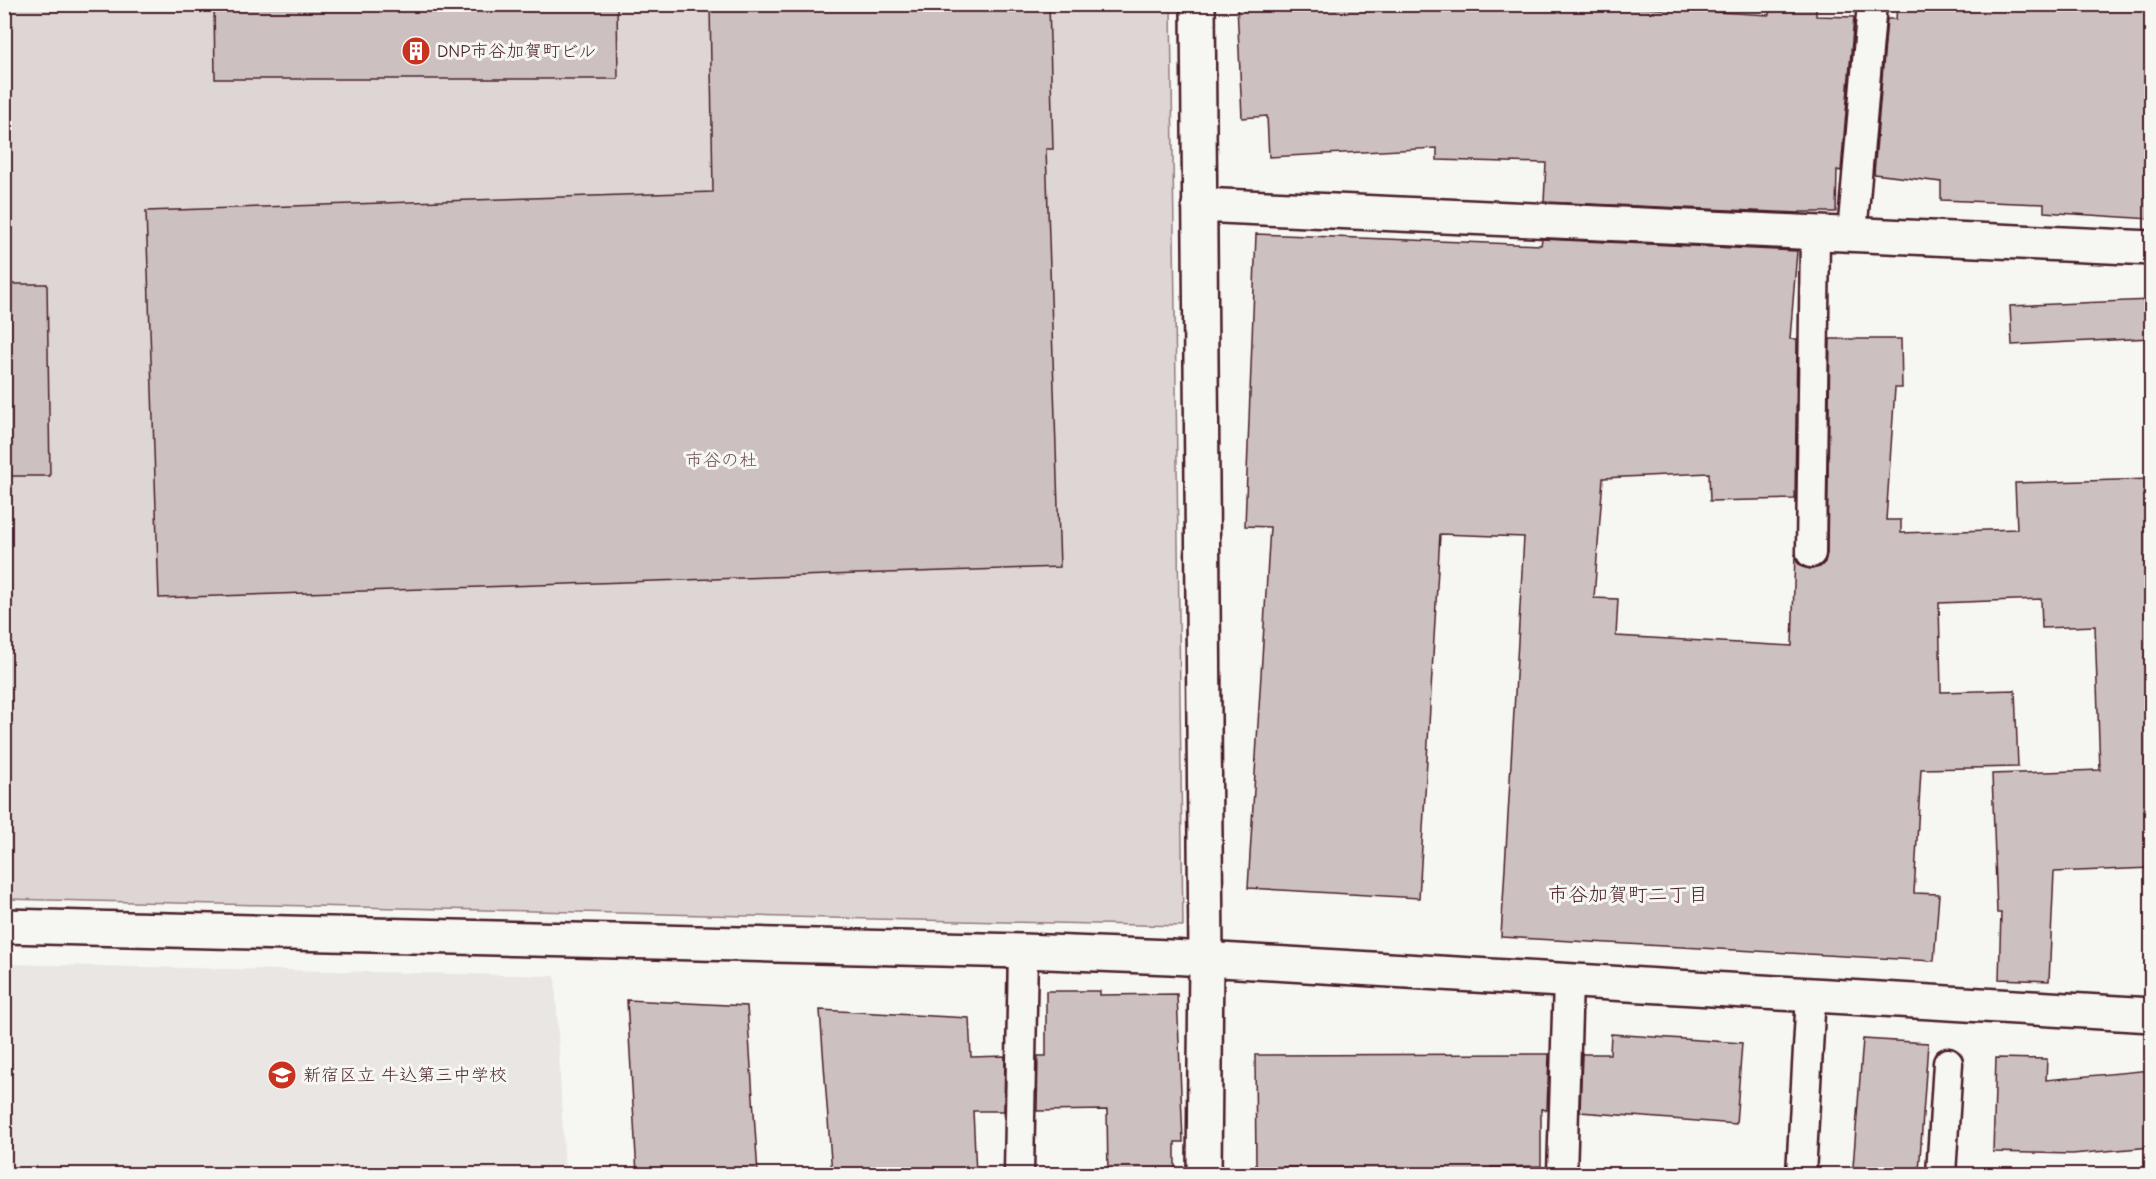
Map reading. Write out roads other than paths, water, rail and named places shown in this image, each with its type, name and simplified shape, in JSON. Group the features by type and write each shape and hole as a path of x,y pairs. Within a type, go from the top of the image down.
{"street":[{"path":"1198,4 1206,959 1204,1174"},
{"path":"1199,205 2151,248"},
{"path":"4,926 1023,951 1206,959 2151,1015"}],"lane":[{"path":"1852,234 1872,4"},
{"path":"1811,553 1815,234"},
{"path":"1019,1174 1023,951"},
{"path":"1562,1174 1568,981"},
{"path":"1801,1174 1811,995"},
{"path":"1941,1174 1948,1063"}],"place":[{"name":"DNP市谷加賀町ビル","path":"416,51"},
{"name":"新宿区立 牛込第三中学校","path":"282,1075"}],"district":[{"name":"市谷加賀町二丁目","path":"1628,894"}],"park label":[{"name":"市谷の杜","path":"721,460"}]}
